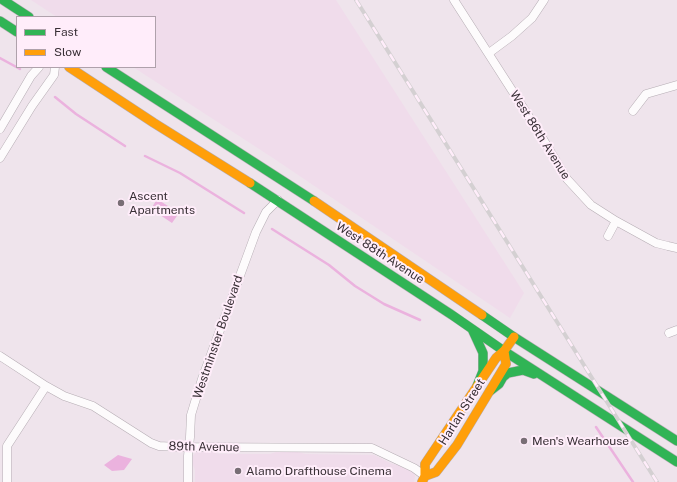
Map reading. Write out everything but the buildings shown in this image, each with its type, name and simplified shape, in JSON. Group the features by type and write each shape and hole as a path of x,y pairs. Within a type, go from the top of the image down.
{"main road":[{"path":"3,0 27,16"},
{"path":"0,21 16,31"},
{"name":"West 88th Avenue","path":"71,68 143,116 278,200 471,328 504,352 677,462"},
{"name":"West 88th Avenue","path":"108,68 277,177 514,337 677,441"},
{"path":"471,328 483,353 483,370 477,386"},
{"name":"Harlan Street","path":"423,479 425,464 496,358 504,352 514,337"},
{"name":"Harlan Street","path":"423,479 436,472 457,445 506,364 504,352"},
{"path":"490,391 499,384 503,377 508,373 523,370 541,375"},
{"path":"448,457 448,440 463,417 469,398"}],"street":[{"name":"West 86th Avenue","path":"454,0 489,53 567,179 591,205 616,221 656,243 677,248"},
{"path":"489,53 512,36 532,18 544,0"},
{"path":"0,129 31,76 38,68"},
{"path":"0,158 32,106 54,75 55,68"},
{"path":"633,111 646,94 677,85"},
{"name":"Westminster Boulevard","path":"188,482 188,447 191,415 202,379 256,232 266,212 278,200"},
{"path":"608,236 616,221"},
{"path":"669,333 677,330"},
{"name":"89th Avenue","path":"0,356 46,386 69,398 93,406 153,445 188,447 372,448 414,468 423,479"},
{"path":"7,482 4,446 46,386"}],"shaded area":[{"path":"31,0 336,0 524,293 510,318 273,158 135,68 156,68 156,16 55,16"},
{"name":"Ascent Apartments","path":"157,199 179,213 172,223 151,209"},
{"path":"197,451 210,451 218,454 270,454 291,451 305,454 374,455 412,472 415,477 414,482 195,482 193,456"},
{"path":"118,455 132,459 124,470 112,471 104,465"}],"waterway":[{"path":"0,58 16,67"},
{"path":"55,97 76,114 125,146"},
{"path":"145,156 180,173 244,213"},
{"path":"272,229 329,265 355,286 384,304 420,320"},
{"path":"596,427 633,482"}],"railway":[{"path":"356,0 657,482"}],"traffic: fast":[{"path":"3,0 27,16"},
{"path":"0,21 16,31"},
{"path":"108,68 314,201"},
{"path":"250,183 452,315 504,351 677,462"},
{"path":"482,315 677,441"},
{"path":"472,329 483,353 483,371 477,386"},
{"path":"490,391 499,384 503,377 508,373 523,370 534,374"}],"traffic: slow":[{"path":"71,68 154,123 250,183"},
{"path":"314,201 482,315"},
{"path":"422,482 425,476 425,464 496,358 504,351 514,337"},
{"path":"425,476 436,472 457,445 506,364 504,351"}],"place":[{"name":"Ascent Apartments","path":"121,203"},
{"name":"Men's Wearhouse","path":"524,441"},
{"name":"Alamo Drafthouse Cinema","path":"238,471"}]}
